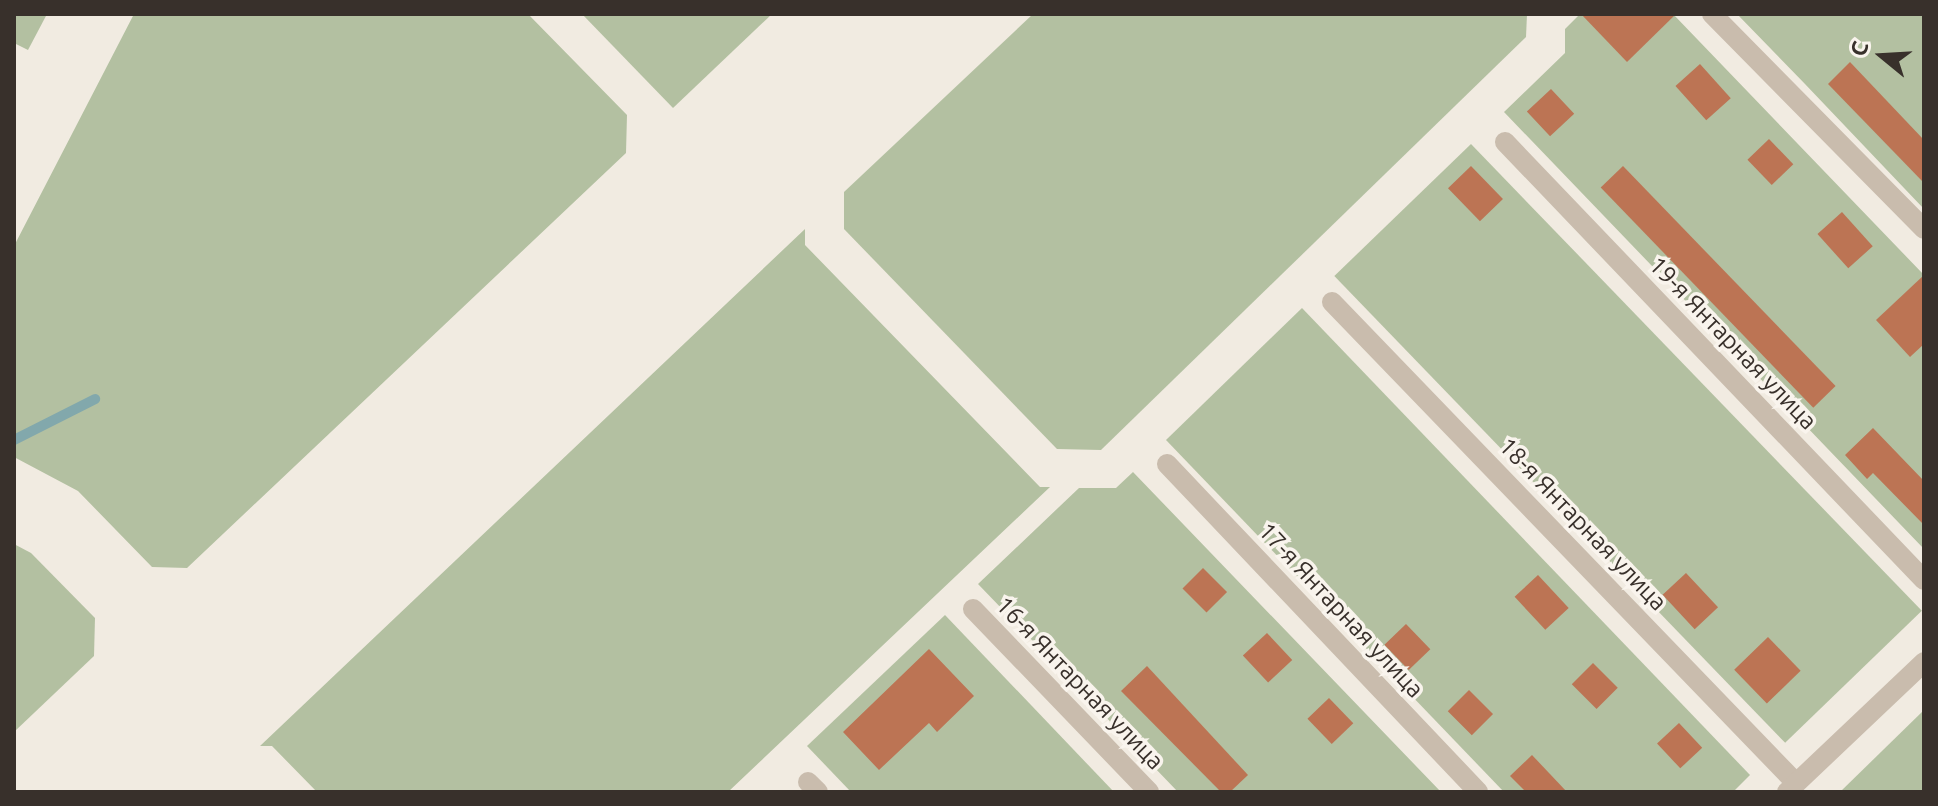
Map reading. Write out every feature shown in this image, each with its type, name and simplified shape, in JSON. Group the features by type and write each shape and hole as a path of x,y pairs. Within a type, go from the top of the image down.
{"street":[{"path":"1712,14 1924,229"},
{"name":"19-я Янтарная улица","path":"1505,142 1924,580"},
{"name":"18-я Янтарная улица","path":"1332,302 1792,788"},
{"name":"17-я Янтарная улица","path":"1167,464 1478,792"},
{"name":"16-я Янтарная улица","path":"973,609 1149,792"},
{"path":"1792,788 1924,662"}],"green space":[{"path":"14,14 47,14 28,50 14,43"},
{"path":"134,14 528,14 627,115 626,153 187,568 152,567 78,491 14,457 14,246"},
{"path":"582,14 772,14 673,108"},
{"path":"1033,14 1527,14 1526,37 1101,450 1057,449 844,229 844,192"},
{"path":"1580,14 1673,14 1924,275 1924,549 1504,112 1565,53 1565,29"},
{"path":"1737,14 1924,14 1924,209 1805,84"},
{"path":"1471,144 1922,611 1785,743 1334,276"},
{"path":"805,229 805,245 1040,487 1050,487 728,792 317,792 272,746 260,746"},
{"path":"1302,308 1750,775 1733,792 1504,792 1166,440"},
{"path":"1133,472 1441,792 1178,792 978,584 1079,488 1116,488"},
{"path":"14,544 31,553 95,618 94,656 14,732"},
{"path":"945,615 1114,792 851,792 807,746"},
{"path":"1924,710 1924,792 1840,792"}],"building":[{"path":"1581,14 1676,14 1627,62"},
{"path":"1850,62 1924,140 1924,183 1828,84"},
{"path":"1700,64 1731,98 1706,120 1675,86"},
{"path":"1551,89 1574,114 1550,136 1527,112"},
{"path":"1769,139 1793,164 1772,185 1747,160"},
{"path":"1471,166 1503,199 1480,221 1448,188"},
{"path":"1623,166 1836,386 1813,408 1601,188"},
{"path":"1842,212 1873,246 1848,268 1817,234"},
{"path":"1924,275 1924,344 1910,357 1876,320"},
{"path":"1873,428 1924,481 1924,525 1873,473 1867,479 1845,455"},
{"path":"1203,568 1227,592 1207,613 1182,589"},
{"path":"1686,573 1718,607 1695,629 1663,595"},
{"path":"1538,575 1569,608 1545,630 1515,597"},
{"path":"1406,624 1430,649 1409,670 1384,645"},
{"path":"1267,633 1292,660 1268,683 1243,656"},
{"path":"1768,637 1801,671 1767,703 1734,670"},
{"path":"929,649 974,696 937,732 929,723 879,770 843,732"},
{"path":"1593,663 1618,688 1597,709 1572,684"},
{"path":"1147,666 1248,775 1230,792 1221,792 1121,691"},
{"path":"1469,690 1493,714 1472,735 1448,711"},
{"path":"1329,698 1353,723 1332,744 1307,719"},
{"path":"1679,723 1702,748 1680,768 1657,743"},
{"path":"1532,755 1567,792 1526,792 1510,776"}],"waterway":[{"path":"14,440 95,399"}]}
